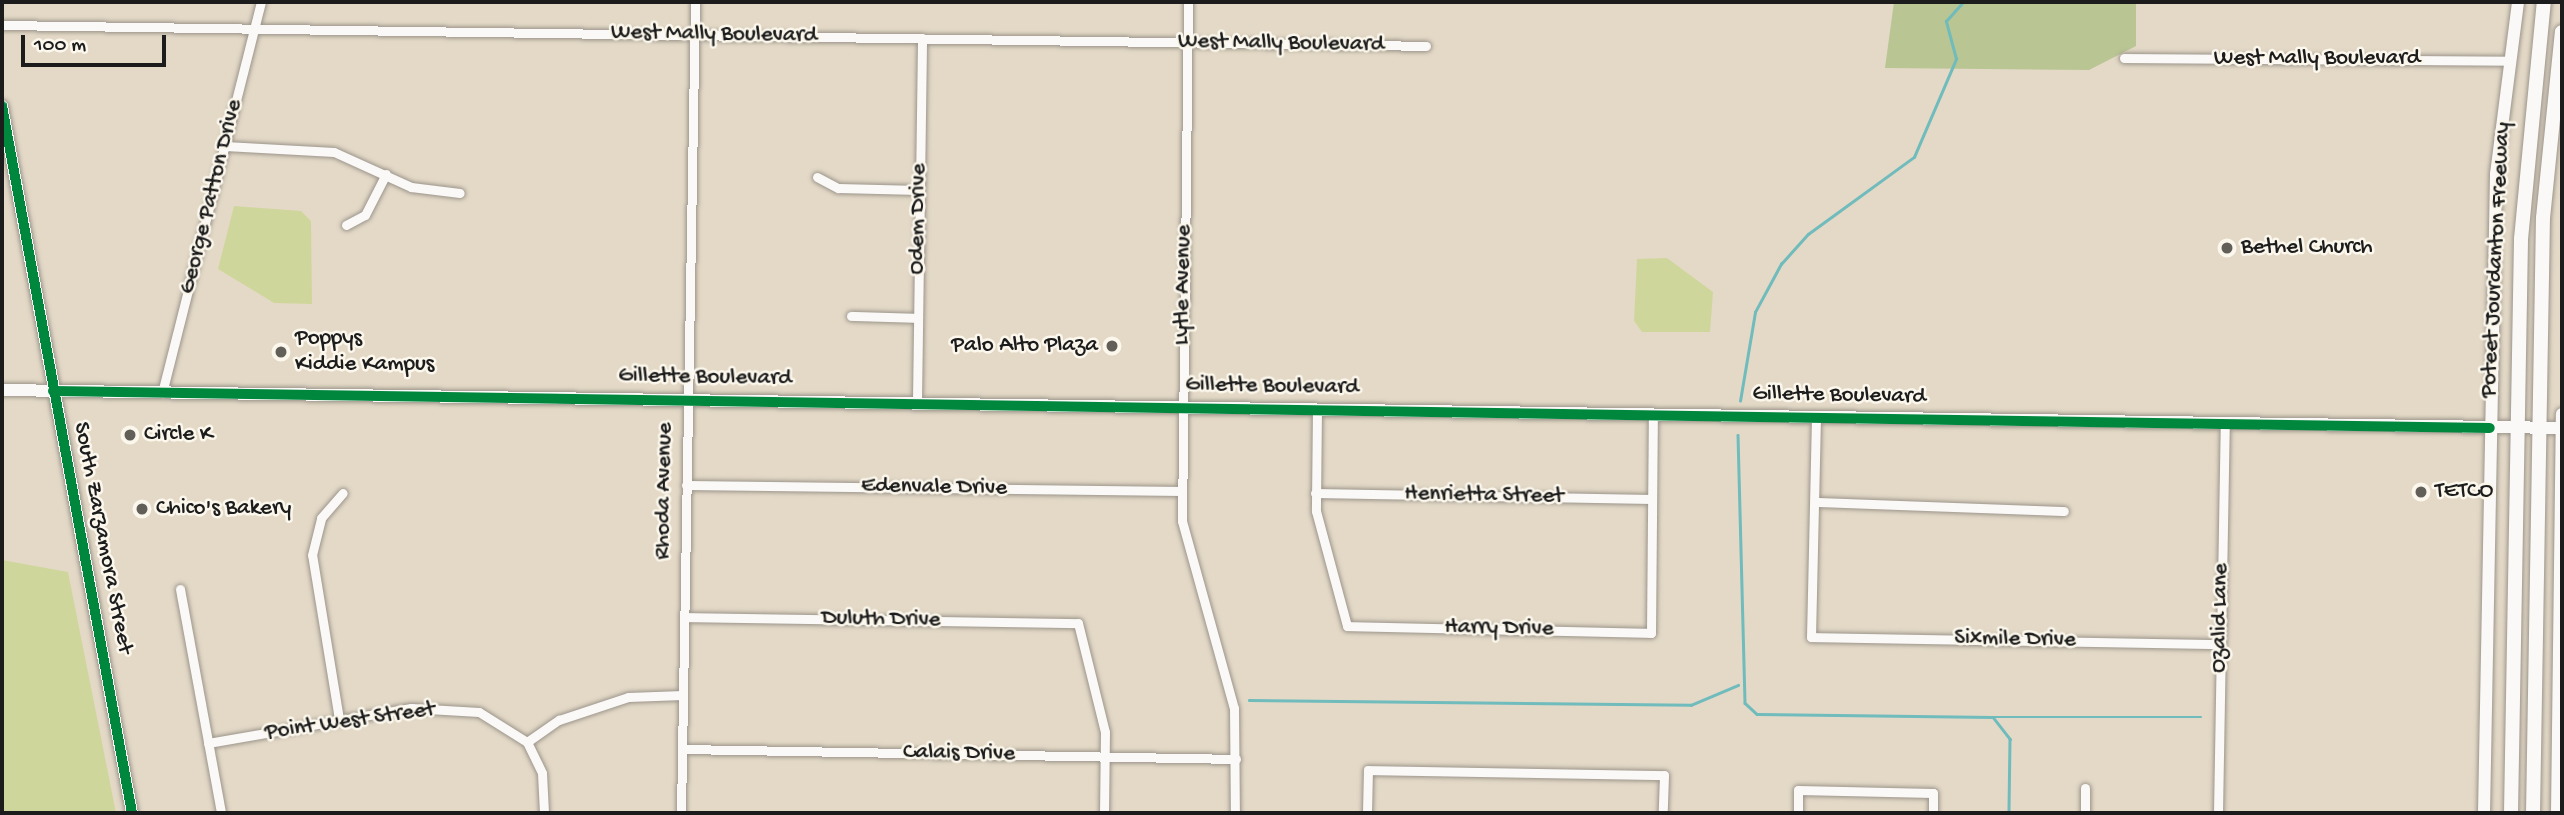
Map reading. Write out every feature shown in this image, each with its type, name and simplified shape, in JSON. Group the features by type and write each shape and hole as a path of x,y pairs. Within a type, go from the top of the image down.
{"main road":[{"name":"Poteet Jourdanton Freeway","path":"2484,813 2496,174 2518,2"},
{"name":"Poteet Jourdanton Freeway","path":"2511,813 2521,239 2544,2"},
{"name":"Poteet Jourdanton Freeway","path":"2533,813 2543,218 2562,32"},
{"name":"South Zarzamora Street","path":"2,106 132,813"},
{"name":"Gillette Boulevard","path":"2,390 917,401 2562,428"},
{"path":"2557,813 2562,414"}],"street":[{"name":"George Patton Drive","path":"162,393 261,2"},
{"name":"Rhoda Avenue","path":"681,813 695,2"},
{"name":"Lytle Avenue","path":"1188,2 1182,407 1184,533 1234,708 1235,813"},
{"name":"West Mally Boulevard","path":"2,25 1426,46"},
{"name":"Odem Drive","path":"917,401 922,38"},
{"name":"West Mally Boulevard","path":"2124,58 2510,61"},
{"path":"225,146 313,148 386,174 423,191 460,193"},
{"path":"346,225 365,215 386,174"},
{"path":"817,177 838,188 919,190"},
{"path":"851,316 917,318"},
{"path":"1315,492 1317,408"},
{"path":"1652,499 1653,413"},
{"path":"1816,416 1815,502 2064,511"},
{"name":"Ozalid Lane","path":"2218,813 2225,424"},
{"name":"Edenvale Drive","path":"686,485 1182,491"},
{"name":"Henrietta Street","path":"1315,492 1652,499"},
{"name":"Harry Drive","path":"1315,492 1318,527 1347,626 1651,633 1652,499"},
{"path":"339,719 312,555 321,518 343,493"},
{"name":"Sixmile Drive","path":"1815,502 1811,637 2220,644"},
{"path":"180,589 220,813"},
{"name":"Duluth Drive","path":"684,617 1078,623 1103,713 1105,757"},
{"path":"544,813 542,773 527,742 559,720 628,697 682,695"},
{"name":"Point West Street","path":"208,743 411,708 470,710 504,722 527,742"},
{"name":"Calais Drive","path":"682,750 1236,759"},
{"path":"1104,813 1105,757"},
{"path":"1367,813 1368,770 1664,775 1663,813"},
{"path":"2085,788 2085,813"},
{"path":"1798,813 1798,790 1933,793 1933,813"}],"green space":[{"path":"1894,2 2136,2 2136,46 2089,70 1885,68"},
{"path":"234,206 301,211 311,221 312,304 274,303 218,269"},
{"path":"1667,258 1713,292 1710,332 1642,332 1634,321 1637,259"},
{"path":"2,560 68,572 116,813 2,813"}],"waterway":[{"path":"1740,401 1755,312 1781,264 1808,234 1914,157 1956,59 1946,21 1963,2"},
{"path":"1738,435 1745,703 1757,714 1993,717 2010,739 2009,813"},
{"path":"1249,700 1691,705 1738,685"},
{"path":"1994,717 2201,717"}],"cycle path":[{"path":"2,106 132,813"},
{"path":"53,391 2490,428"}],"place":[{"name":"Bethel Church","path":"2227,248"},
{"name":"Palo Alto Plaza","path":"1112,346"},
{"name":"Poppys Kiddie Kampus","path":"281,352"},
{"name":"Circle K","path":"130,435"},
{"name":"TETCO","path":"2421,492"},
{"name":"Chico's Bakery","path":"142,509"}]}
